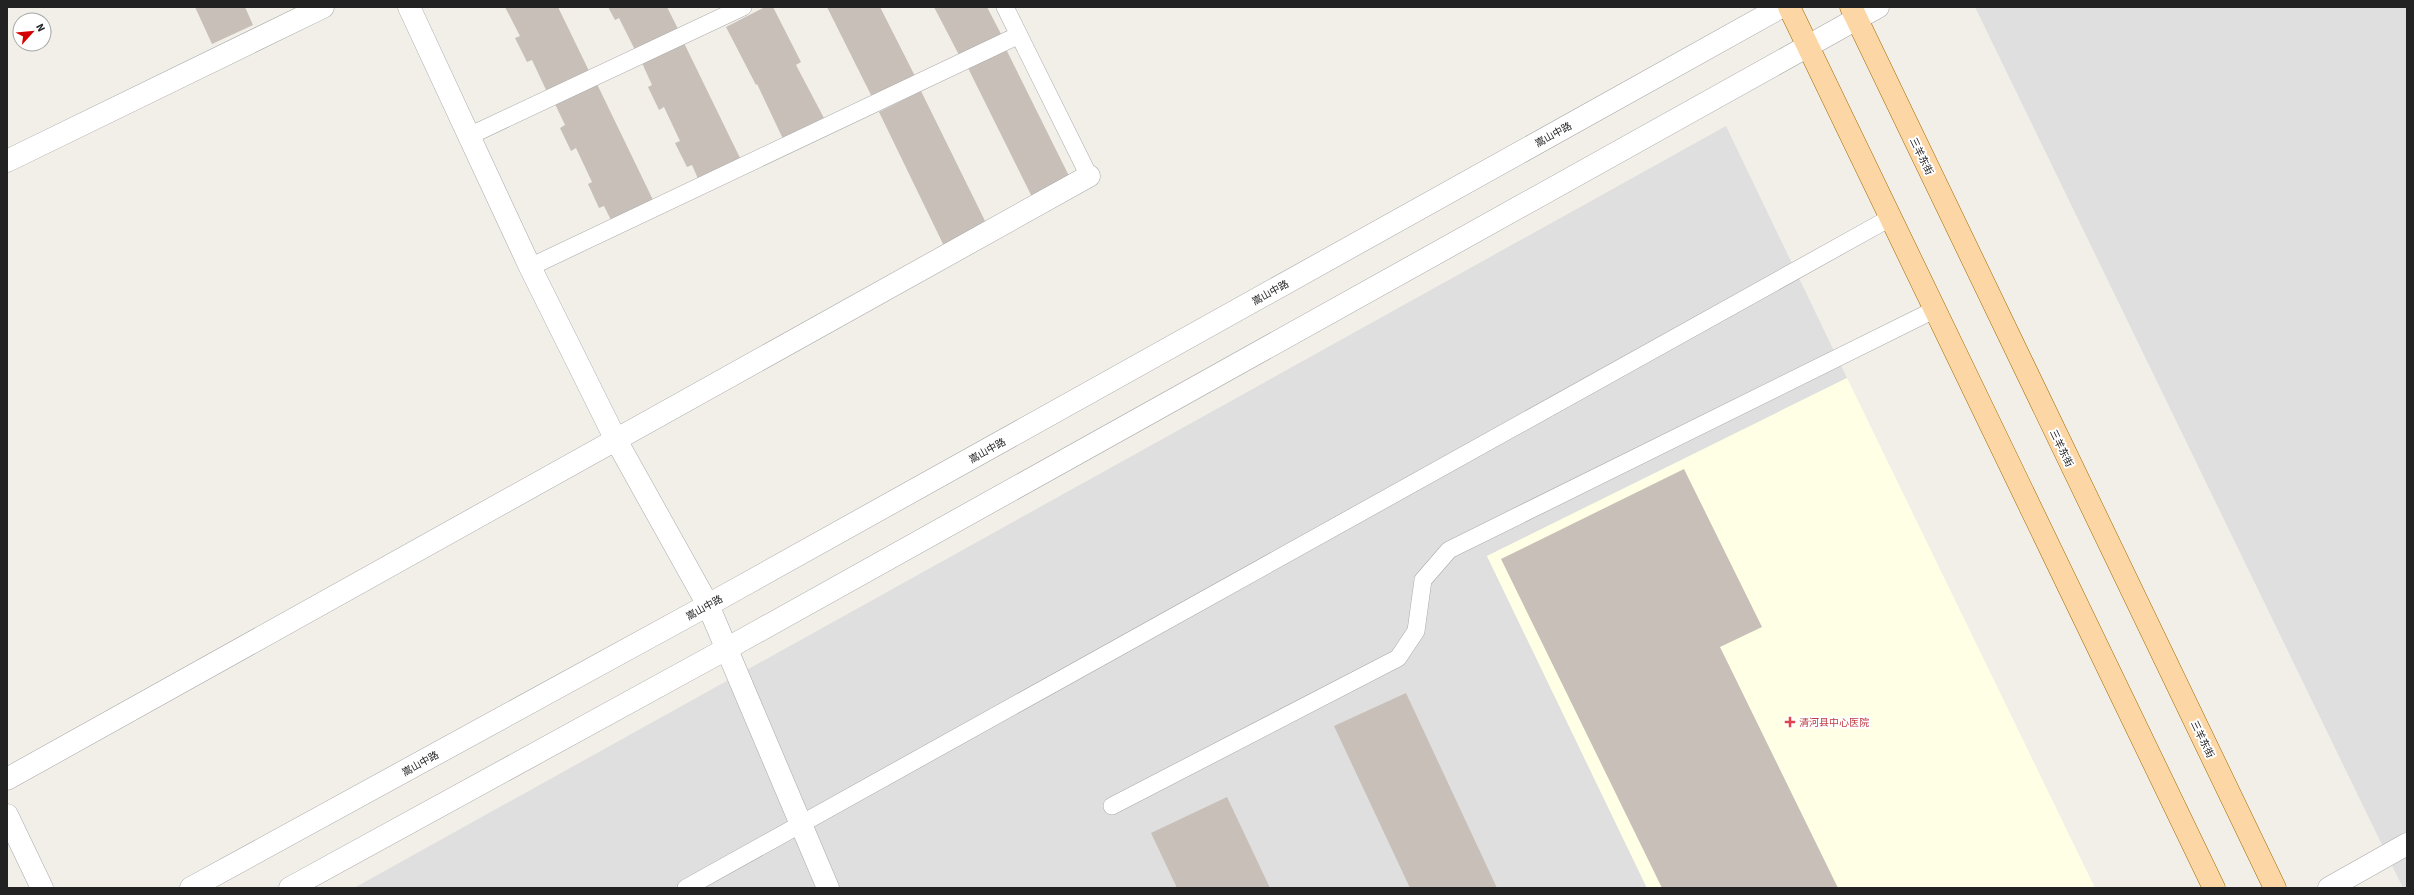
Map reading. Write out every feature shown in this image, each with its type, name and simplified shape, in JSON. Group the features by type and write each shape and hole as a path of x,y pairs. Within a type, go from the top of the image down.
{"main road":[{"path":"1789,7 2214,888"},
{"name":"三羊东街","path":"1853,13 2275,888"}],"street":[{"path":"7,162 323,7"},
{"path":"409,7 530,267 616,440 708,605 728,648 828,888"},
{"name":"嵩山中路","path":"191,888 708,605 1781,7"},
{"path":"290,888 728,648 1808,46 1834,31 1853,13 1878,7"},
{"path":"7,779 1089,176"},
{"path":"7,815 42,888"},
{"path":"2329,888 2407,844"}],"lane":[{"path":"469,136 743,7"},
{"path":"1005,7 1089,176"},
{"path":"530,267 1019,35"},
{"path":"686,888 1890,218"},
{"path":"1112,806 1398,658 1416,630 1423,580 1449,550 1934,310"}],"shaded area":[{"path":"1975,7 2407,7 2407,888 2403,888"},
{"path":"1726,126 1847,378 1487,556 1647,888 354,888"},
{"name":"清河县中心医院","path":"1847,378 2095,888 1647,888 1487,556"}],"building":[{"path":"195,7 245,7 253,25 212,44"},
{"path":"505,7 558,7 590,73 548,94 532,60 527,62 515,38 520,36"},
{"path":"608,7 667,7 679,31 636,52 619,18 615,20"},
{"path":"765,7 773,7 801,62 796,65 825,120 784,141 757,84 756,85 726,27"},
{"path":"827,7 880,7 916,78 873,99"},
{"path":"934,7 987,7 1001,34 959,55"},
{"path":"684,43 741,160 699,181 692,165 687,167 675,143 680,141 664,107 659,110 648,87 652,85 642,63"},
{"path":"1006,49 1072,182 1034,201 968,68"},
{"path":"597,84 654,202 612,222 604,206 599,208 588,184 592,182 576,148 571,151 560,128 565,125 555,104"},
{"path":"921,91 987,225 944,246 879,112"},
{"path":"1684,469 1762,627 1720,647 1838,888 1662,888 1501,559"},
{"path":"1406,693 1497,888 1410,888 1334,726"},
{"path":"1227,797 1270,888 1177,888 1151,833"}],"place":[{"name":"清河县中心医院","path":"1790,722"}]}
